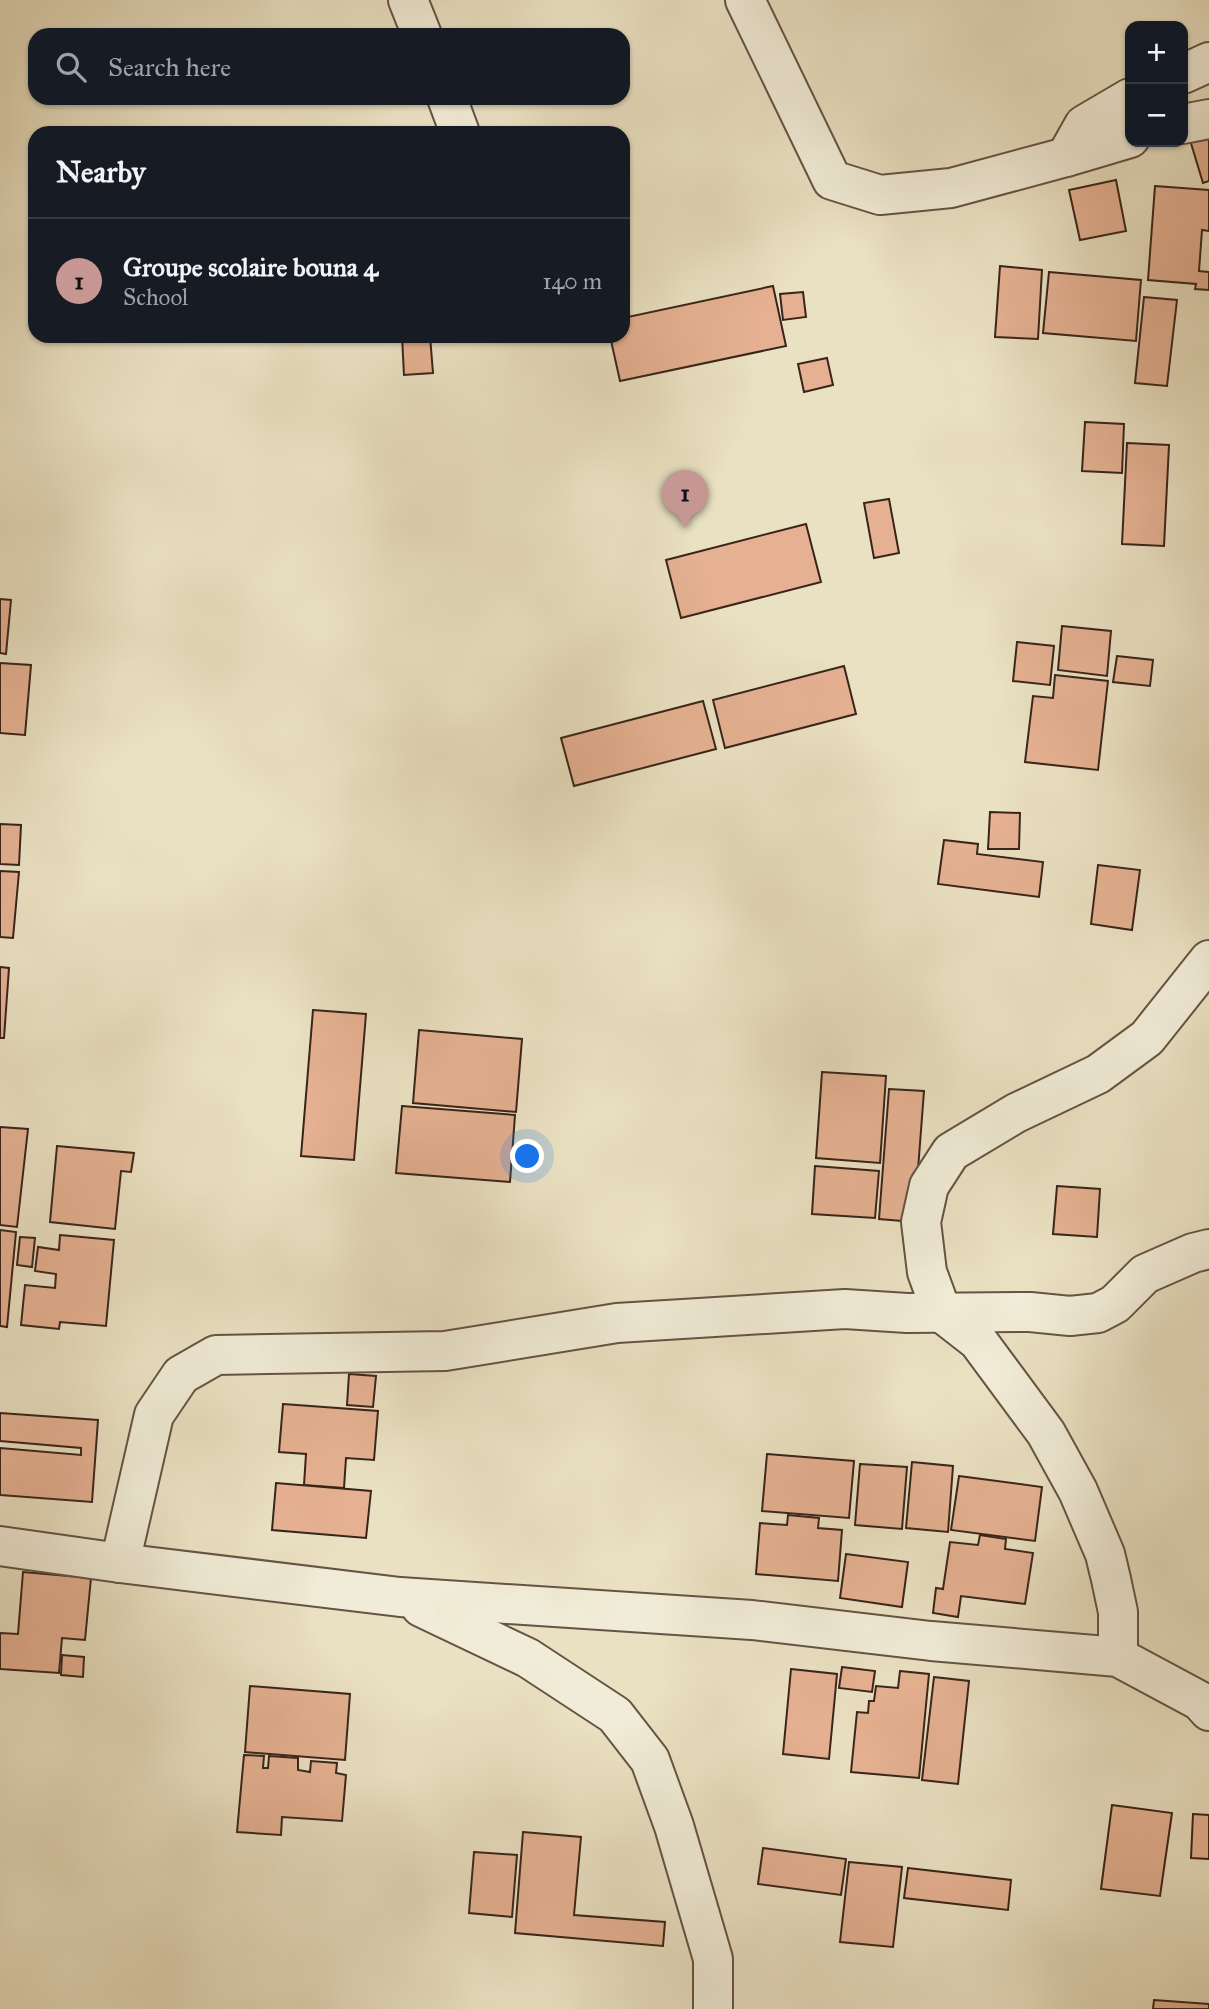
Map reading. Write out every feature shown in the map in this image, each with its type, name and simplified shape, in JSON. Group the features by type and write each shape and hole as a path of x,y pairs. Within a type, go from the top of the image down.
{"street":[{"path":"408,0 419,28"},
{"path":"745,0 832,180 880,195 951,188 1125,140"},
{"path":"1188,72 1209,62"},
{"path":"1066,158 1084,125 1125,101"},
{"path":"450,105 457,126"},
{"path":"1188,123 1209,119"},
{"path":"1118,1657 1118,1612 1105,1553 1078,1491 1046,1433 978,1341 942,1313 928,1272 920,1222 929,1186 951,1153 1016,1113 1098,1074 1147,1038 1209,960"},
{"path":"120,1563 154,1415 181,1375 216,1355 444,1351 617,1323 845,1309 942,1313 1030,1312 1070,1316 1098,1313 1115,1304 1146,1274 1193,1253 1209,1249"},
{"path":"0,1546 400,1597 752,1620 932,1641 1118,1657 1200,1701 1209,1711"},
{"path":"400,1597 528,1658 615,1715 650,1760 674,1826 713,1959 713,2009"}],"building":[{"path":"1209,135 1209,181 1203,183 1190,140"},
{"path":"1116,180 1126,231 1080,240 1069,190"},
{"path":"1155,186 1209,190 1209,231 1202,230 1199,271 1209,272 1209,290 1195,289 1196,284 1148,280"},
{"path":"1000,266 1042,270 1038,339 995,337"},
{"path":"1049,272 1141,280 1136,341 1043,333"},
{"path":"773,286 786,346 620,381 612,343 630,343 630,317"},
{"path":"803,292 806,317 783,320 780,294"},
{"path":"1144,297 1177,300 1167,386 1135,383"},
{"path":"402,343 431,343 433,373 404,375"},
{"path":"827,358 833,385 804,392 798,364"},
{"path":"1085,422 1124,424 1122,473 1082,471"},
{"path":"1127,443 1169,445 1164,546 1122,544"},
{"path":"889,499 899,553 874,558 864,503"},
{"path":"806,524 821,582 681,618 666,560"},
{"path":"0,599 11,600 6,654 0,653"},
{"path":"1062,626 1111,631 1107,676 1058,670"},
{"path":"1017,642 1054,646 1050,685 1013,681"},
{"path":"1117,656 1153,660 1150,686 1113,682"},
{"path":"0,663 31,665 25,735 0,733"},
{"path":"844,666 856,714 725,748 713,700"},
{"path":"1055,675 1108,681 1098,770 1025,762 1033,696 1053,698"},
{"path":"703,701 716,749 574,786 561,738"},
{"path":"990,812 1020,813 1019,849 988,849"},
{"path":"0,824 21,825 19,865 0,864"},
{"path":"944,840 978,844 977,854 1043,862 1039,897 938,884"},
{"path":"1098,865 1140,870 1132,930 1091,924"},
{"path":"0,871 19,872 13,938 0,937"},
{"path":"0,967 9,968 4,1038 0,1038"},
{"path":"313,1010 366,1014 354,1160 301,1156"},
{"path":"419,1030 522,1039 516,1112 413,1103"},
{"path":"822,1072 886,1076 880,1163 816,1158"},
{"path":"889,1089 924,1091 914,1222 879,1219"},
{"path":"402,1106 515,1115 510,1182 396,1173"},
{"path":"0,1127 28,1129 17,1227 0,1225"},
{"path":"57,1146 134,1153 131,1172 121,1171 115,1229 50,1222"},
{"path":"815,1166 879,1171 875,1218 812,1214"},
{"path":"1057,1186 1100,1189 1097,1237 1053,1234"},
{"path":"0,1230 16,1232 7,1327 0,1326"},
{"path":"60,1235 114,1240 106,1326 60,1322 59,1329 21,1325 25,1285 55,1288 56,1274 35,1271 38,1247 59,1250"},
{"path":"20,1237 35,1238 32,1267 17,1265"},
{"path":"349,1374 376,1376 373,1407 347,1405"},
{"path":"283,1404 378,1411 374,1460 346,1458 344,1488 304,1485 306,1454 279,1452"},
{"path":"0,1413 98,1420 92,1502 0,1495 0,1448 81,1455 81,1448 0,1441"},
{"path":"767,1454 854,1461 849,1518 762,1511"},
{"path":"912,1462 953,1466 948,1532 906,1528"},
{"path":"860,1464 907,1467 902,1529 855,1525"},
{"path":"959,1476 1042,1487 1035,1541 951,1530"},
{"path":"276,1483 371,1491 366,1538 272,1530"},
{"path":"788,1515 819,1518 818,1528 842,1530 838,1581 756,1574 760,1523 787,1525"},
{"path":"980,1535 1006,1539 1005,1549 1033,1553 1025,1604 961,1596 958,1617 933,1613 936,1588 943,1589 950,1542 978,1545"},
{"path":"846,1554 908,1562 902,1607 840,1598"},
{"path":"23,1572 91,1578 85,1640 62,1638 59,1673 0,1669 0,1633 18,1634"},
{"path":"62,1655 84,1657 83,1677 61,1675"},
{"path":"842,1667 875,1671 872,1692 839,1688"},
{"path":"791,1669 837,1674 829,1759 783,1754"},
{"path":"900,1671 929,1674 919,1778 851,1772 857,1712 868,1713 869,1701 874,1701 876,1686 898,1688"},
{"path":"934,1677 969,1681 958,1784 922,1780"},
{"path":"250,1686 350,1694 345,1760 245,1752"},
{"path":"244,1755 264,1756 263,1768 268,1768 269,1756 298,1758 298,1770 310,1772 311,1761 337,1763 336,1773 346,1775 342,1821 282,1817 281,1835 237,1832"},
{"path":"1112,1805 1172,1813 1160,1896 1101,1889"},
{"path":"1193,1814 1209,1815 1209,1859 1191,1858"},
{"path":"523,1832 581,1837 574,1915 665,1922 663,1946 515,1933"},
{"path":"763,1848 846,1859 841,1895 758,1884"},
{"path":"474,1852 517,1855 512,1917 469,1913"},
{"path":"849,1862 902,1867 893,1947 840,1942"},
{"path":"908,1868 1011,1880 1008,1910 904,1898"},
{"path":"1154,2000 1209,2004 1209,2009 1153,2009"}],"place":[{"name":"Groupe scolaire bouna 4","path":"685,528"}]}
